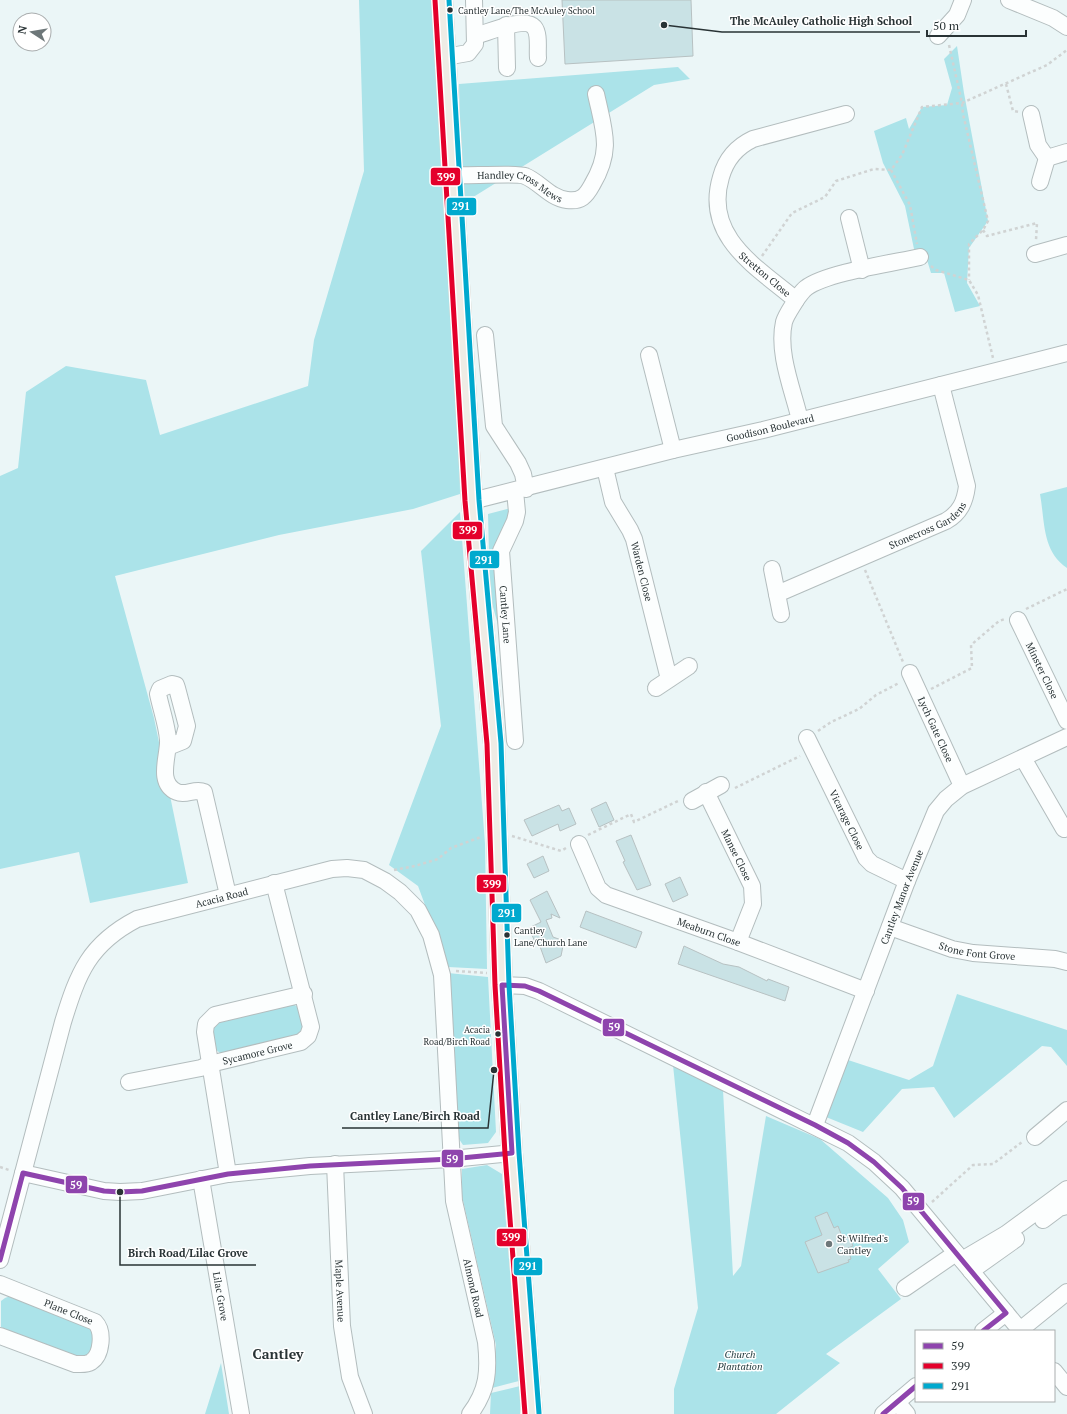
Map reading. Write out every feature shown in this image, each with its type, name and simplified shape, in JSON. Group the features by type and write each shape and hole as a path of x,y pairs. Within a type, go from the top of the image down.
{"main road":[{"path":"442,0 472,501 494,744 502,979 512,1153 532,1414"}],"street":[{"path":"445,57 468,53 475,44 474,0"},
{"path":"938,36 957,15 963,0"},
{"path":"1009,0 1054,18 1067,26"},
{"path":"475,36 491,32 506,25 530,24 534,27 536,32 538,58"},
{"path":"506,25 507,68"},
{"name":"Handley Cross Mews","path":"452,175 524,175 554,196 566,200 579,200 585,197 598,175 605,156 605,137 596,94"},
{"name":"Stretton Close","path":"800,420 786,366 782,339 784,320 796,300 738,252 720,223 717,204 719,184 724,167 733,153 748,142 846,114"},
{"path":"1031,114 1038,145 1047,158"},
{"path":"1047,158 1067,152"},
{"path":"1040,182 1047,158"},
{"path":"849,218 862,270"},
{"path":"1035,254 1067,245"},
{"path":"796,300 805,289 816,282 862,270 920,258"},
{"name":"Cantley Lane","path":"485,334 494,426 518,463 523,474 515,521 502,551 516,741"},
{"name":"Goodison Boulevard","path":"472,501 673,450 763,430 1067,353"},
{"path":"649,356 673,450"},
{"name":"Stonecross Gardens","path":"777,594 954,517 966,498 967,486 941,385"},
{"name":"Warden Close","path":"605,468 612,502 634,539 669,679"},
{"path":"772,569 782,614"},
{"name":"Minster Close","path":"1016,616 1067,721"},
{"path":"656,688 689,666"},
{"name":"Lych Gate Close","path":"910,673 962,786"},
{"name":"Cantley Manor Avenue","path":"815,1125 907,881 936,811 946,799 962,786 1067,737"},
{"name":"Vicarage Close","path":"810,744 866,858 872,864 907,881"},
{"path":"168,747 164,769 172,789 182,793 200,790 204,792 228,895"},
{"path":"1023,758 1064,829"},
{"path":"692,800 721,785"},
{"name":"Manse Close","path":"706,792 753,890 753,904 738,942"},
{"name":"Meaburn Close","path":"578,842 598,888 606,895 738,942 866,991"},
{"name":"Acacia Road","path":"0,1260 63,1022 74,988 84,965 102,943 117,929 137,919 332,869 346,868 364,870 400,892 418,910 431,935 441,972 452,1159"},
{"name":"Sycamore Grove","path":"210,1064 301,1042 308,1036 311,1027 304,994 274,883"},
{"name":"Stone Font Grove","path":"890,927 952,949 973,953 1055,959 1067,962"},
{"path":"502,979 539,991 815,1125 848,1143 874,1162 902,1188 1021,1330 1067,1292"},
{"name":"Sycamore Grove","path":"228,1174 205,1032 206,1024 214,1015 304,994"},
{"path":"129,1082 201,1068 210,1064"},
{"path":"1035,1137 1067,1110"},
{"path":"23,1173 104,1191 142,1190 228,1174 335,1164 452,1159 512,1153"},
{"name":"Almond Road","path":"452,1159 454,1201 486,1342 488,1365 486,1386 470,1414"},
{"name":"Maple Avenue","path":"335,1164 342,1326 350,1377 364,1414"},
{"name":"Lilac Grove","path":"201,1179 241,1414"},
{"path":"963,1262 1006,1234 1067,1189"},
{"path":"905,1288 963,1262 1059,1208 1067,1206"},
{"name":"Plane Close","path":"0,1284 95,1322 101,1331 102,1338 96,1356 92,1361 84,1364 75,1364 0,1336"},
{"path":"984,1330 1006,1313"},
{"path":"1055,1372 1067,1387"},
{"path":"883,1414 902,1408 915,1388"}],"path":[{"path":"938,36 949,43 963,114 988,221 983,230 968,244 970,280 978,295 996,371"},
{"path":"891,170 902,155 922,107 962,103 1047,65 1067,50"},
{"path":"1006,84 1013,111 1031,114"},
{"path":"755,266 792,213 825,197 836,181 874,169 891,170"},
{"path":"891,170 910,206 920,258 936,270 970,280"},
{"path":"983,230 987,236 1037,223 1035,254"},
{"path":"721,785 723,794 810,744 831,722 859,709 876,695 906,680 910,673 905,666 860,559"},
{"path":"920,695 972,668 971,645 999,621 1016,616 1067,589"},
{"path":"376,877 386,872 415,866 438,859 451,848 470,839 497,833 561,851 631,814 634,822 683,799 692,800"},
{"path":"441,972 502,979"},
{"path":"922,1212 973,1165 993,1164 1028,1137 1035,1137"}],"green space":[{"path":"359,0 445,0 459,417 460,494 413,509 279,535 115,576 154,718 188,883 90,903 79,852 0,869 0,476 18,468 26,392 66,366 146,380 160,435 308,386 314,340 364,171"},
{"path":"957,46 964,93 988,221 969,248 967,283 980,306 955,312 944,273 931,273 924,250 914,249 905,206 883,163 874,131 906,118 909,129 922,107 947,105 952,88 944,59"},
{"path":"678,67 690,79 654,85 462,204 459,84"},
{"path":"1067,487 1067,568 1053,553 1049,544 1044,525 1040,494"},
{"path":"511,508 496,548 498,625 490,596 488,514"},
{"path":"460,512 485,844 487,969 448,967 418,886 389,865 441,726 421,551"},
{"path":"448,973 488,977 496,1132 488,1143 463,1145 457,1136"},
{"path":"957,994 1067,1030 1067,1066 1051,1047 1042,1046 954,1118 934,1087 902,1089 863,1132 826,1117 848,1060 909,1080 933,1066"},
{"path":"291,1003 300,1008 304,1026 297,1036 226,1054 220,1053 214,1048 212,1026 215,1022"},
{"name":"Church Plantation","path":"673,1065 723,1090 733,1276 741,1266 766,1116 820,1139 888,1198 903,1220 909,1242 878,1269 901,1299 826,1354 840,1363 776,1414 674,1414 674,1389 698,1308"},
{"path":"487,1165 502,1174 519,1381 492,1388 496,1345 462,1196 462,1169"},
{"path":"13,1295 92,1329 93,1346 86,1357 82,1360 1,1327 1,1301"},
{"path":"221,1363 229,1414 205,1414"},
{"path":"520,1386 520,1414 490,1414 491,1393"}],"building":[{"path":"562,0 691,0 693,56 565,64"},
{"path":"606,802 614,820 599,827 591,809"},
{"path":"559,805 562,811 569,808 576,824 560,831 558,824 532,836 524,820"},
{"path":"631,835 651,885 637,890 623,862 625,861 616,841"},
{"path":"543,856 549,871 534,878 527,864"},
{"path":"680,877 688,895 673,902 665,884"},
{"path":"547,891 560,918 551,914 552,918 546,920 553,937 564,941 561,956 546,963 538,941 535,942 529,928 541,922 530,900"},
{"path":"586,911 642,932 636,948 580,927"},
{"path":"684,946 723,964 739,967 767,981 768,979 789,987 785,1001 678,964"},
{"name":"St Wilfred's Cantley","path":"827,1212 834,1228 838,1226 843,1239 849,1237 853,1246 848,1248 851,1259 848,1260 849,1262 818,1273 805,1242 822,1235 815,1217"}],"transit line":[{"name":"399","path":"435,0 465,501 487,744 495,985 505,1154 525,1414"},
{"name":"291","path":"449,0 479,500 501,743 509,985 519,1153 539,1413"},
{"name":"59","path":"0,1260 23,1173 104,1191 120,1192 142,1191 228,1174 310,1166 451,1159 512,1153 502,985 525,986 539,991 815,1125 848,1143 874,1162 902,1188 1006,1313 984,1330"},
{"name":"59","path":"883,1414 915,1387"}],"place":[{"name":"Cantley Lane/The McAuley School","path":"450,10"},
{"name":"The McAuley Catholic High School","path":"664,25"},
{"name":"Cantley Lane/Church Lane","path":"507,935"},
{"name":"Acacia Road/Birch Road","path":"498,1034"},
{"name":"Cantley Lane/Birch Road","path":"494,1070"},
{"name":"Birch Road/Lilac Grove","path":"120,1192"},
{"name":"St Wilfred's Cantley","path":"829,1244"}],"district":[{"name":"Cantley","path":"278,1354"}]}
